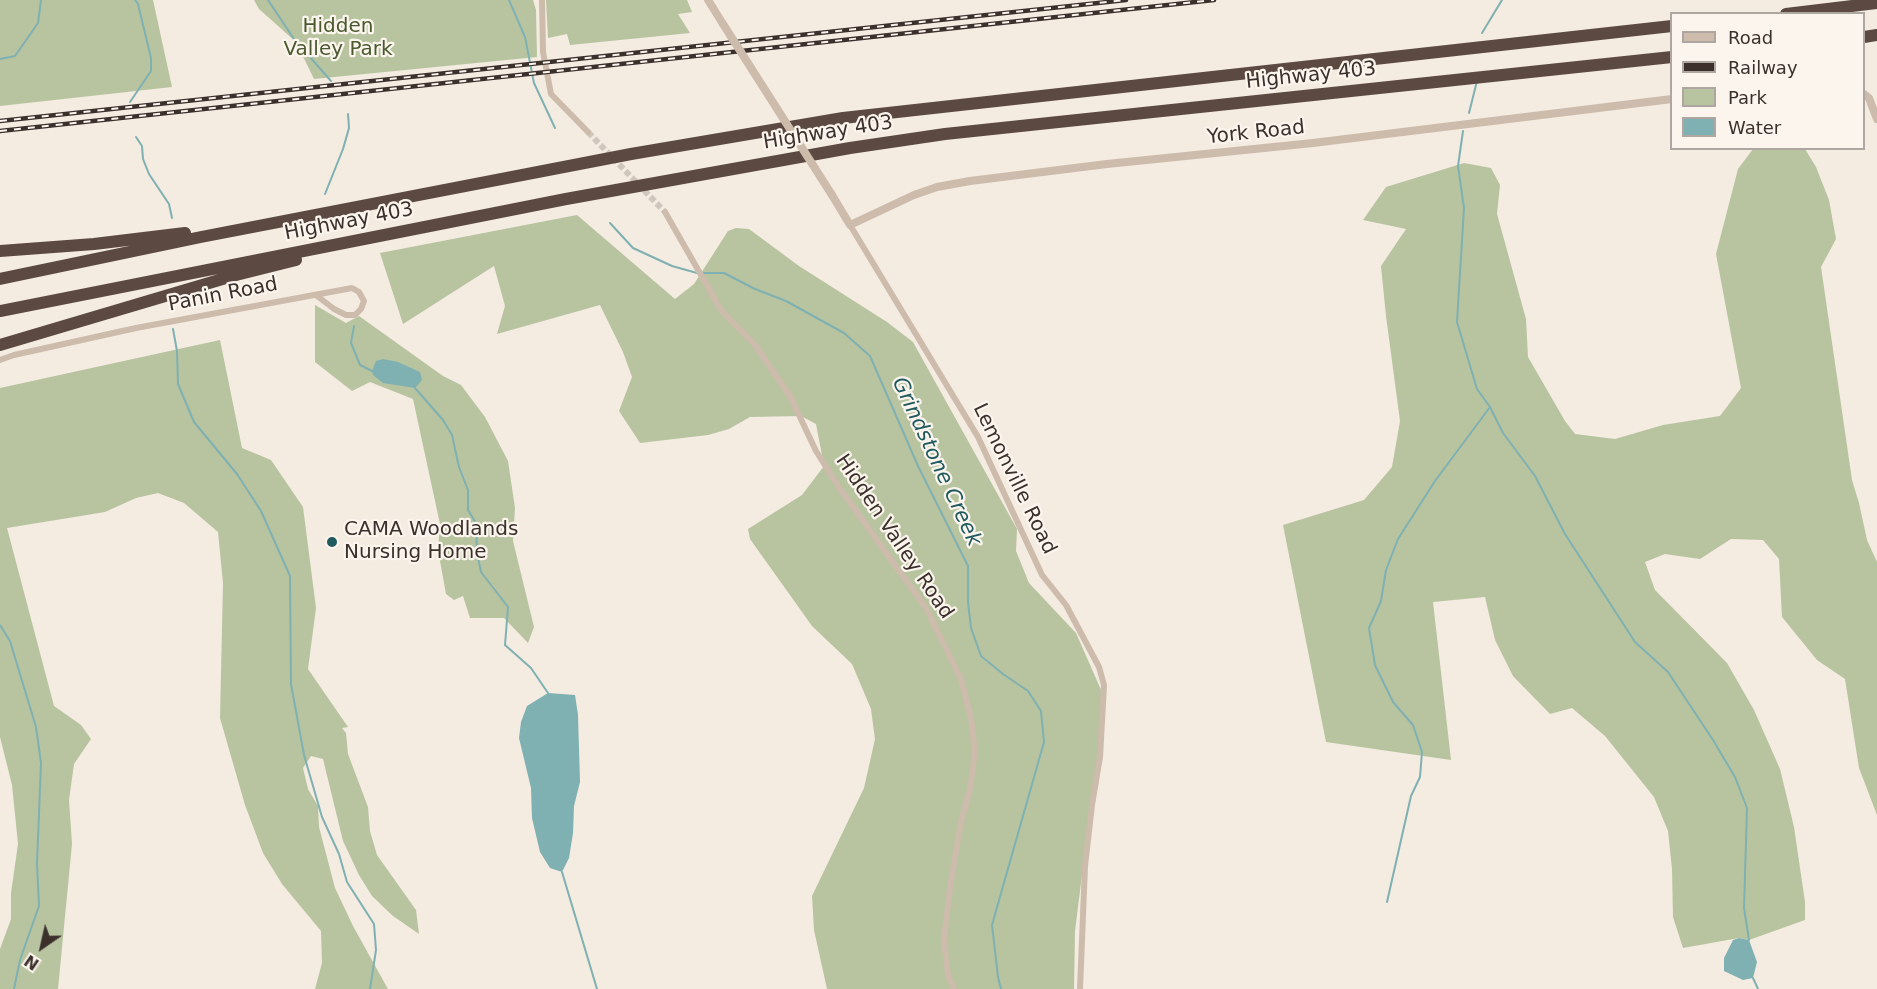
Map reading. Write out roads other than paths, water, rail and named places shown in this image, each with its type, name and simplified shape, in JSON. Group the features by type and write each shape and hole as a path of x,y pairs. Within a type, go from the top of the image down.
{"highway":[{"path":"1803,12 1877,3"},
{"name":"Highway 403","path":"0,279 621,156 843,118 1670,26"},
{"name":"Highway 403","path":"0,311 763,163 945,134 1670,57"},
{"path":"0,251 94,244 291,220"},
{"path":"0,345 236,275 419,228"}],"street":[{"path":"542,0 543,52 551,94 588,132"},
{"name":"Lemonville Road","path":"708,0 832,195 978,437 1042,575 1066,605 1099,667 1104,685 1100,757 1085,866 1080,989"},
{"path":"1866,96 1877,119"},
{"name":"York Road","path":"850,225 914,195 937,187 980,179 1324,142 1670,99"},
{"name":"Hidden Valley Road","path":"665,212 721,310 755,345 790,396 816,451 838,486 927,608 961,679 971,718 975,752 950,888 944,940 948,975 954,989"},
{"name":"Panin Road","path":"0,360 136,328 352,288 359,292 364,301 361,309 355,315 346,315 316,295"}],"water":[{"path":"383,359 398,362 420,372 422,380 415,388 383,383 373,375 372,371 376,361"},
{"path":"548,693 575,695 578,715 580,782 574,806 569,858 562,872 550,868 540,852 532,818 531,788 519,738 521,722 527,706"},
{"path":"1739,938 1749,940 1757,962 1753,978 1743,980 1724,971 1724,958 1733,940"}],"waterway":[{"path":"0,59 15,56 38,23 41,0"},
{"path":"130,102 151,71 151,58 138,4 135,0"},
{"path":"268,0 294,39 331,81"},
{"name":"Grindstone Creek","path":"509,0 525,37 534,83 555,128"},
{"path":"1482,33 1502,0"},
{"path":"1469,113 1477,81"},
{"path":"325,194 343,149 349,128 348,114"},
{"path":"1463,131 1458,166 1464,208 1457,322 1477,389 1490,407 1503,433 1535,476 1565,534 1635,642 1668,672 1735,777 1747,808 1744,908 1749,940"},
{"path":"136,137 142,146 143,159 149,174 169,204 172,218"},
{"name":"Grindstone Creek","path":"610,223 633,248 672,266 697,273"},
{"name":"Grindstone Creek","path":"703,273 724,273 755,289 786,301 844,333 870,356 918,466 968,566 971,628 981,656 1028,691 1041,711 1044,742 992,925 1001,989"},
{"path":"354,326 351,343 360,365 372,371"},
{"path":"173,329 177,351 178,384 194,422 237,474 261,511 290,576 291,684 304,755 322,817 339,854 347,882 374,924 376,950 370,989"},
{"path":"415,388 443,420 452,435 459,467 468,490 468,510 476,523 477,553 481,572 508,607 505,645 531,668 548,693"},
{"path":"1387,902 1411,796 1420,777 1422,752 1413,725 1393,702 1375,665 1369,628 1381,601 1386,570 1398,539 1435,481 1490,407"},
{"path":"0,625 10,641 36,727 41,763 37,863 39,906 20,960 14,989"},
{"path":"562,872 597,989"},
{"path":"1753,978 1758,989"}],"tunnel":[{"path":"588,132 665,212"}],"railway":[{"path":"0,121 1126,0"},
{"path":"0,131 1214,0"}],"place":[{"name":"CAMA Woodlands Nursing Home","path":"332,542"}],"park label":[{"name":"Hidden Valley Park","path":"338,38"}]}
